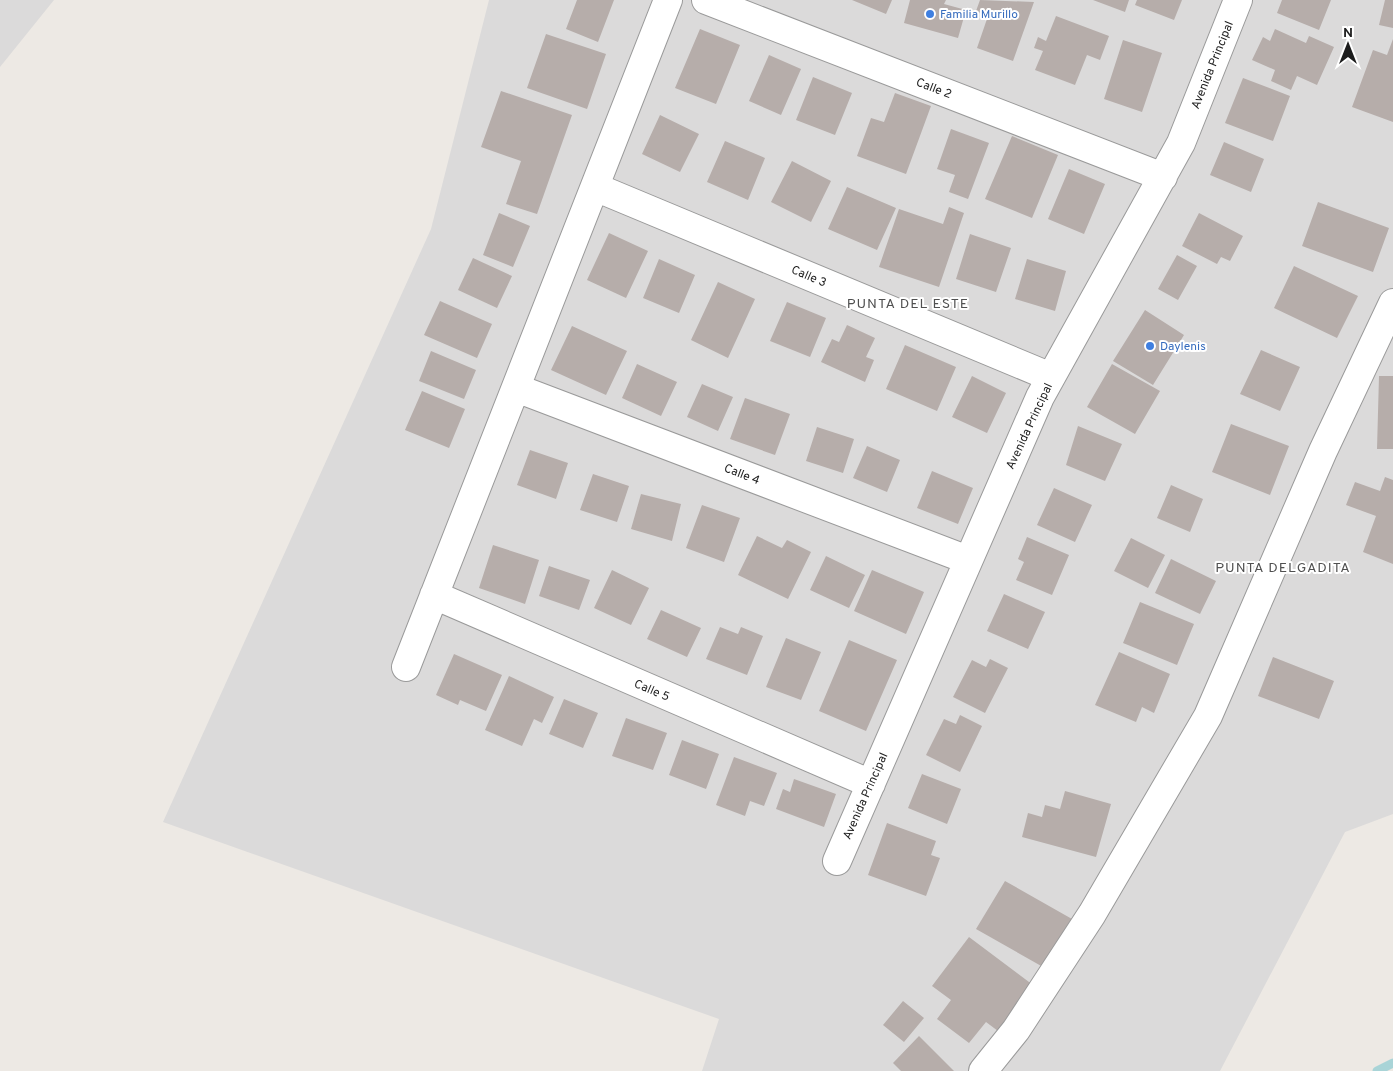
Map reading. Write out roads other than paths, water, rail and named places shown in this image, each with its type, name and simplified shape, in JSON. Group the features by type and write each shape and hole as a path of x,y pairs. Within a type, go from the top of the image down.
{"street":[{"path":"406,666 668,0"},
{"name":"Calle 2","path":"706,0 1162,177"},
{"name":"Avenida Principal","path":"837,861 1040,398 1182,143 1238,0"},
{"name":"Calle 3","path":"595,186 1051,377"},
{"path":"983,1071 1016,1030 1092,914 1208,716 1323,451 1383,348 1393,304"},
{"name":"Calle 4","path":"516,388 968,560"},
{"name":"Calle 5","path":"434,595 871,784"}],"waterway":[{"path":"1377,1071 1393,1063"}],"place":[{"name":"Familia Murillo","path":"930,14"},
{"name":"Daylenis","path":"1150,346"}],"district":[{"name":"PUNTA DEL ESTE","path":"908,303"},
{"name":"PUNTA DELGADITA","path":"1283,567"}]}
